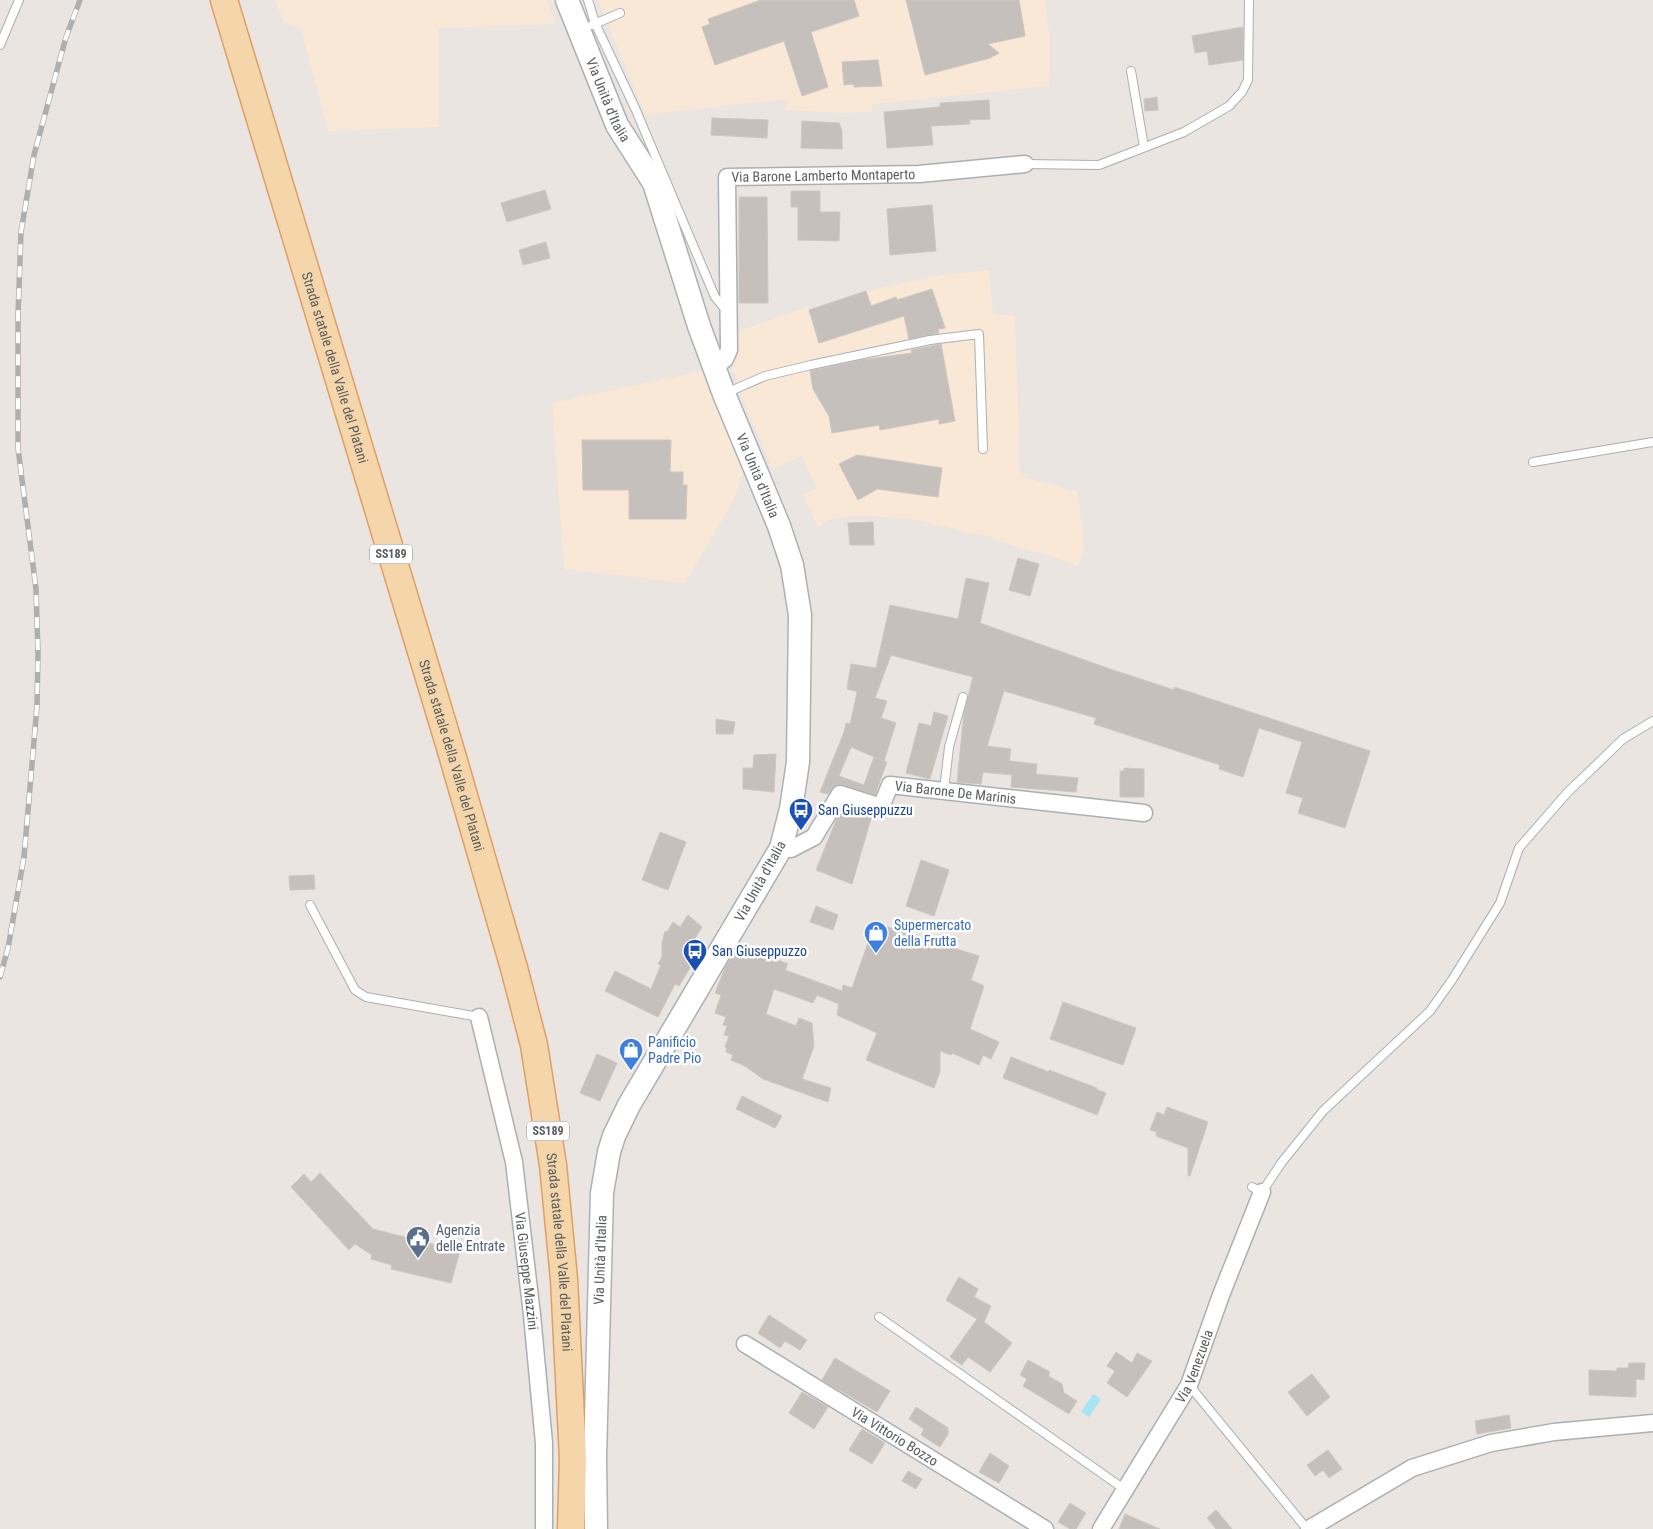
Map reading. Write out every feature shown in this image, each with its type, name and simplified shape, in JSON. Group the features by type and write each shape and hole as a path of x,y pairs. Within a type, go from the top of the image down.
{"main road":[{"name":"Strada statale della Valle del Platani","path":"224,0 448,744 514,968 534,1046 552,1156 564,1288 573,1459 571,1529"}],"street":[{"name":"Via Unità d'Italia","path":"567,0 587,27 616,125 662,189 699,326 724,394 780,526 792,565 800,614 798,762 792,809 781,848 710,975 625,1113 614,1136 604,1172 600,1239 595,1457 596,1529"},
{"name":"Via Barone Lamberto Montaperto","path":"715,367 725,359 728,350 726,178 919,174 1026,164"},
{"name":"Via Barone De Marinis","path":"781,848 791,849 814,837 840,794 882,806 890,785 1144,813"},
{"name":"Via Giuseppe Mazzini","path":"479,1017 515,1171 532,1314 544,1442 544,1529"},
{"name":"Via Venezuela","path":"1101,1529 1189,1385 1257,1190"},
{"name":"Via Vittorio Bozzo","path":"745,1344 1045,1529"},
{"path":"1308,1529 1412,1468 1491,1442 1554,1432 1653,1422"}],"lane":[{"path":"0,45 19,0"},
{"path":"588,0 587,27 620,13"},
{"path":"1026,164 1099,165 1184,132 1229,106 1242,92 1248,80 1249,0"},
{"path":"1131,71 1144,147"},
{"path":"662,189 714,297 728,312"},
{"path":"724,394 765,376 811,365 930,340 979,334 983,448"},
{"path":"1533,462 1653,442"},
{"path":"944,790 949,747 963,697"},
{"path":"1257,1190 1323,1110 1430,1010 1452,980 1500,903 1519,848 1567,793 1622,740 1653,721"},
{"path":"310,905 355,990 366,997 479,1017"},
{"path":"880,1316 1124,1490"},
{"path":"1189,1385 1308,1529"}],"shaded area":[{"path":"275,0 546,0 556,24 439,28 439,127 328,131 301,29 284,22"},
{"path":"598,0 1045,0 1050,41 1049,86 873,104 871,112 844,113 786,110 786,99 645,115"},
{"path":"989,270 993,314 1015,316 1020,476 1078,492 1084,549 1078,566 991,537 910,519 857,515 831,519 818,527 803,495 817,488 802,456 773,469 742,399 736,375 732,370 739,331 807,307 809,310 866,291 942,275"},
{"path":"721,367 748,458 733,501 685,583 564,569 552,403"}],"water":[{"path":"1093,1394 1101,1399 1089,1417 1081,1412"}],"building":[{"path":"761,0 854,0 859,16 811,32 828,87 802,96 784,41 715,65 702,27 710,24 708,19"},
{"path":"906,0 1019,0 1025,36 988,44 999,53 990,58 925,75"},
{"path":"1243,27 1243,60 1209,65 1207,51 1195,53 1192,36"},
{"path":"878,60 882,86 854,87 854,84 844,85 842,62"},
{"path":"1157,97 1158,110 1145,111 1144,99"},
{"path":"989,100 990,119 969,120 970,124 931,126 933,145 887,148 884,112 940,107 940,103"},
{"path":"712,118 768,120 767,138 711,135"},
{"path":"802,121 839,123 842,131 842,149 801,148"},
{"path":"545,190 551,209 507,222 501,203"},
{"path":"791,191 820,191 820,212 840,212 839,241 798,240 798,207 791,207"},
{"path":"739,197 767,197 768,303 739,303"},
{"path":"932,205 936,251 890,255 887,209"},
{"path":"546,242 550,258 523,265 519,250"},
{"path":"932,289 945,328 938,329 939,333 909,339 904,316 819,343 809,310 866,291 871,306 896,297 897,300"},
{"path":"941,344 955,421 939,424 939,419 880,430 879,425 832,433 829,416 813,389 810,371 861,360 912,353 911,350"},
{"path":"582,440 671,440 670,472 683,472 683,485 687,485 686,519 629,519 629,490 583,490"},
{"path":"857,455 942,468 938,497 877,489 858,500 839,464"},
{"path":"873,522 874,545 850,545 848,523"},
{"path":"1018,558 1039,564 1030,596 1009,590"},
{"path":"966,578 989,583 980,623 1174,690 1174,687 1370,751 1345,828 1298,813 1303,798 1286,793 1302,742 1259,728 1243,777 1219,769 1220,765 1094,724 1096,718 1004,691 987,746 1011,749 1009,761 1037,764 1036,774 1078,778 1076,792 1011,787 1012,775 983,772 981,784 957,782 964,713 973,677 891,655 875,698 887,701 881,718 896,723 884,761 887,762 875,795 839,784 834,786 828,794 820,792 846,723 850,724 857,693 847,689 851,664 876,668 890,605 958,619","holes":["851,747 880,759 874,757 864,785 839,776"]},
{"path":"934,712 948,716 930,779 906,773 919,723 931,726"},
{"path":"716,719 735,722 733,734 716,734"},
{"path":"776,754 774,792 743,789 743,768 753,768 754,755"},
{"path":"1124,768 1144,769 1144,797 1120,797 1120,771 1124,771"},
{"path":"844,806 872,815 852,884 816,870 837,818"},
{"path":"660,832 686,842 668,890 642,880"},
{"path":"921,860 949,870 934,916 906,906"},
{"path":"314,875 315,889 290,890 289,876"},
{"path":"816,906 838,915 833,930 810,922"},
{"path":"688,915 702,927 694,940 704,945 679,986 675,984 658,1017 605,991 615,971 651,989 661,965 658,964 662,957 662,943 665,931 667,932 673,922 680,927"},
{"path":"875,923 979,956 971,980 984,986 970,1029 999,1042 991,1059 983,1055 979,1065 952,1053 951,1055 940,1051 940,1072 934,1088 866,1060 877,1033 837,1015 839,1004 817,995 813,1003 774,989 766,1014 796,1026 799,1018 812,1023 814,1046 802,1079 831,1088 828,1102 763,1079 745,1066 731,1060 733,1055 726,1052 727,1048 725,1047 729,1036 724,1035 727,1026 723,1025 726,1017 715,1013 721,995 715,993 725,968 739,945 788,964 785,970 842,991 843,985 852,988"},
{"path":"1063,1002 1136,1028 1123,1065 1050,1039"},
{"path":"597,1054 617,1063 600,1101 580,1093"},
{"path":"1011,1057 1106,1093 1097,1115 1003,1078"},
{"path":"742,1096 782,1116 775,1128 736,1109"},
{"path":"1167,1107 1208,1122 1190,1176 1188,1176 1188,1148 1156,1136 1157,1132 1150,1130 1157,1112 1164,1115"},
{"path":"320,1173 373,1229 460,1251 451,1283 391,1269 392,1265 371,1259 372,1255 355,1244 349,1250 291,1187 304,1174 311,1182"},
{"path":"959,1277 978,1289 974,1297 991,1306 984,1322 1012,1343 990,1372 968,1357 962,1365 950,1357 977,1319 946,1300"},
{"path":"769,1315 807,1340 800,1350 785,1341 780,1348 758,1333"},
{"path":"1116,1352 1132,1363 1137,1353 1152,1361 1127,1397 1107,1383 1115,1371 1107,1366"},
{"path":"835,1358 890,1391 877,1412 822,1380"},
{"path":"1028,1360 1050,1372 1048,1376 1062,1384 1064,1393 1077,1401 1069,1414 1023,1386 1027,1379 1020,1375"},
{"path":"1629,1363 1645,1363 1644,1380 1636,1379 1636,1397 1589,1395 1589,1370 1617,1371 1617,1368 1628,1368"},
{"path":"1312,1374 1330,1397 1307,1416 1288,1392"},
{"path":"802,1392 828,1407 814,1429 789,1413"},
{"path":"916,1407 948,1428 948,1434 940,1447 921,1435 924,1429 909,1419"},
{"path":"1509,1415 1511,1428 1477,1434 1475,1421"},
{"path":"862,1429 885,1443 872,1464 849,1450"},
{"path":"1328,1450 1342,1469 1329,1478 1323,1470 1315,1476 1307,1465"},
{"path":"990,1453 1009,1466 999,1483 979,1472"},
{"path":"908,1471 922,1479 916,1489 902,1481"},
{"path":"1070,1503 1086,1513 1076,1529 1070,1529 1058,1522"},
{"path":"1216,1510 1232,1529 1216,1529 1207,1518"},
{"path":"1125,1514 1160,1529 1119,1529"}],"railway":[{"path":"0,977 8,948 24,857 37,706 36,589 18,448 18,316 21,232 34,155 66,37 80,0"}],"place":[{"name":"San Giuseppuzzu","path":"801,831"},
{"name":"Supermercato della Frutta","path":"876,954"},
{"name":"San Giuseppuzzo","path":"695,972"},
{"name":"Panificio Padre Pio","path":"631,1071"},
{"name":"Agenzia delle Entrate","path":"418,1259"}]}
